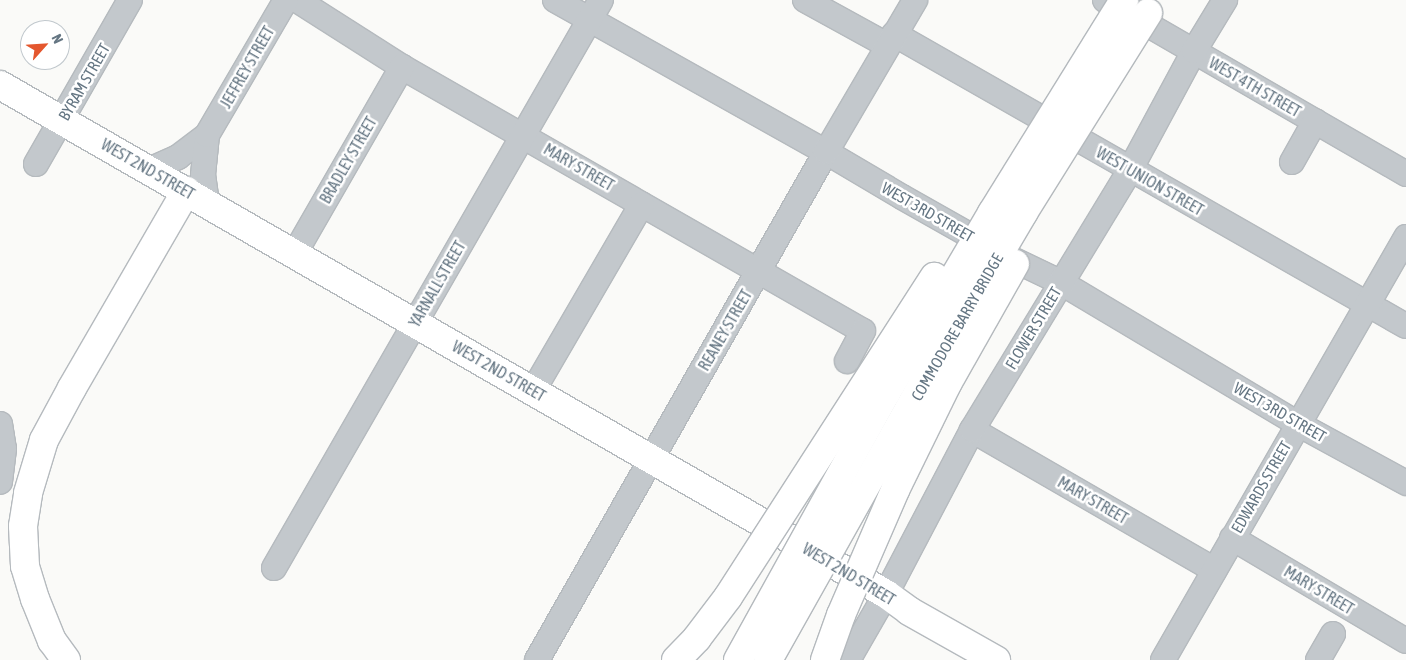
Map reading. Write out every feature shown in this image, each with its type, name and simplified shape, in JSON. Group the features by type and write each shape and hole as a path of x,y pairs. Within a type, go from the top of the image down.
{"main road":[{"name":"COMMODORE BARRY BRIDGE","path":"738,660 886,393 1072,82 1124,0"},
{"name":"COMMODORE BARRY BRIDGE","path":"768,660 943,349 1023,213 1152,6"},
{"path":"825,660 841,615 896,488 947,384 1086,139 1152,6"},
{"path":"676,660 728,597 989,188 1072,82"},
{"name":"WEST 2ND STREET","path":"0,84 886,594 909,611 996,660"},
{"path":"66,660 52,641 35,599 25,566 22,526 37,458 44,440 72,388 197,197"}],"street":[{"name":"BYRAM STREET","path":"36,164 63,120 130,0"},
{"name":"JEFFREY STREET","path":"207,135 286,0"},
{"name":"MARY STREET","path":"296,0 402,67 863,331 847,362"},
{"name":"WEST 3RD STREET","path":"555,0 1010,258 1060,282 1298,424 1406,484"},
{"name":"YARNALL STREET","path":"274,568 601,0"},
{"name":"WEST UNION STREET","path":"805,0 891,39 1130,170 1406,326"},
{"name":"REANEY STREET","path":"537,660 826,152 915,0"},
{"name":"WEST 4TH STREET","path":"1105,0 1406,174"},
{"name":"FLOWER STREET","path":"848,660 886,594 972,430 1060,282 1130,170 1194,51 1225,0"},
{"name":"BRADLEY STREET","path":"294,253 402,67"},
{"path":"1292,162 1314,121"},
{"path":"149,170 178,157 207,135"},
{"path":"197,197 203,174 207,135"},
{"path":"533,391 642,204"},
{"name":"EDWARDS STREET","path":"1163,660 1406,237"},
{"path":"0,424 4,448 0,482"},
{"name":"MARY STREET","path":"972,430 1214,570"},
{"name":"MARY STREET","path":"1232,538 1406,641"},
{"path":"1318,660 1333,634"}]}
